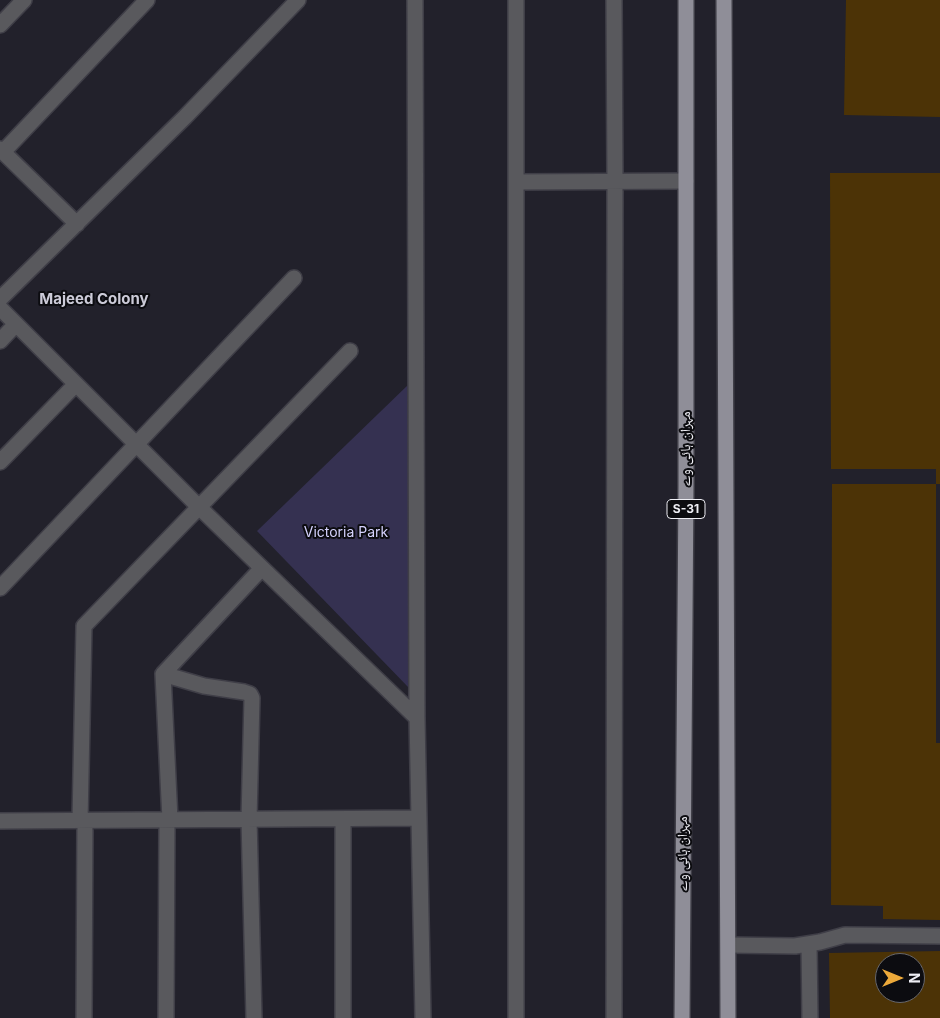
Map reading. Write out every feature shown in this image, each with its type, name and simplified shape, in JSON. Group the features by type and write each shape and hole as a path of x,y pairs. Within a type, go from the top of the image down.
{"main road":[{"name":"مہران ہائی وے","path":"682,1018 686,0"},
{"path":"724,0 728,1018"}],"street":[{"path":"0,25 24,0"},
{"path":"76,224 1,150 147,0"},
{"path":"0,299 185,117 298,0"},
{"path":"415,0 417,718 423,1018"},
{"path":"516,0 516,1018"},
{"path":"614,0 614,1018"},
{"path":"516,182 686,181"},
{"path":"0,588 294,278"},
{"path":"0,308 199,507 417,718"},
{"path":"0,341 16,324"},
{"path":"84,1018 82,821 84,626 350,351"},
{"path":"0,462 76,384"},
{"path":"166,1018 168,820 163,674 262,568"},
{"path":"163,674 204,686 250,694 252,698 249,819 254,1018"},
{"path":"343,818 343,1018"},
{"path":"0,821 419,818"},
{"path":"729,945 795,946 845,935 940,936"},
{"path":"810,944 810,1018"}],"green space":[{"name":"Victoria Park","path":"409,384 409,688 257,531"}],"building":[{"path":"846,0 940,0 940,117 844,115"},
{"path":"830,173 940,173 940,484 936,484 936,469 831,469"},
{"path":"832,484 936,484 936,743 940,743 940,920 883,919 883,906 831,905"},
{"path":"940,951 940,1018 830,1018 829,953"}],"district":[{"name":"Majeed Colony","path":"94,299"}]}
